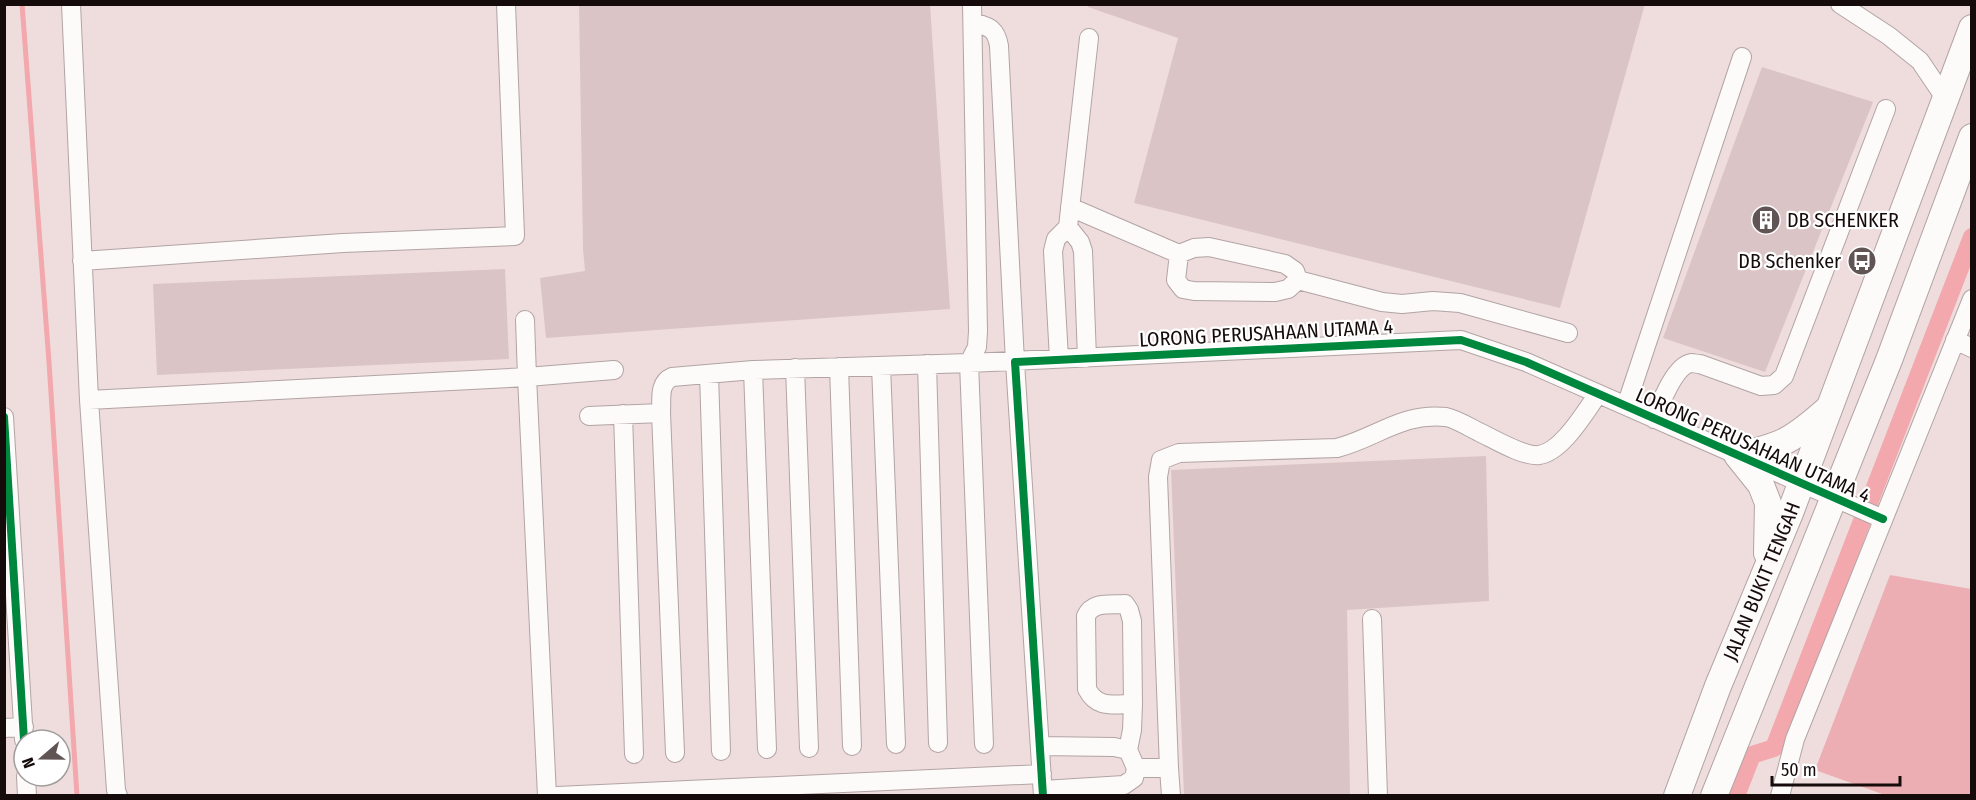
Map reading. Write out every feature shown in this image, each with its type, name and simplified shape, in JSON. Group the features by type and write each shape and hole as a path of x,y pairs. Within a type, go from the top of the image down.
{"highway":[{"name":"JALAN BUKIT TENGAH","path":"1677,795 1718,686 1831,406 1971,28"},
{"name":"JALAN BUKIT TENGAH","path":"1714,795 1860,510 1889,360 1971,137"},
{"path":"1766,571 1768,503 1761,485 1737,455 1767,450 1784,442 1800,433 1831,406"}],"street":[{"path":"71,4 89,400 118,795"},
{"path":"82,261 343,243 515,237 506,4"},
{"path":"1840,4 1889,36 1920,61 1945,98"},
{"path":"973,13 991,28 997,36 999,46 1015,362 1042,773"},
{"path":"973,13 977,347 969,363 984,744"},
{"path":"1059,360 1053,251 1056,239 1068,227 1089,38"},
{"path":"1626,406 1742,57"},
{"path":"1654,419 1671,382 1683,367 1690,363 1700,364 1761,386 1774,385 1784,376 1887,109"},
{"path":"1070,207 1179,254 1194,248 1209,247 1285,264 1295,271 1298,280"},
{"path":"1068,227 1080,242 1083,251 1087,358"},
{"path":"1179,254 1176,280 1183,289 1275,292 1288,289 1298,280"},
{"path":"1298,280 1382,302 1460,303 1568,333"},
{"path":"1780,795 1860,510 1963,344 1971,299"},
{"path":"525,320 548,795"},
{"name":"LORONG PERUSAHAAN UTAMA 4","path":"661,413 662,385 666,379 672,377 795,368 1015,362 1461,340 1526,362 1860,510"},
{"path":"927,364 938,743"},
{"path":"881,366 896,744"},
{"path":"839,367 852,746"},
{"path":"795,368 809,748"},
{"path":"89,400 526,377 615,370"},
{"path":"753,370 767,749"},
{"path":"709,374 721,751"},
{"path":"1171,795 1158,477 1161,460 1179,453 1337,448 1357,443 1418,417 1448,417 1521,452 1538,455 1551,451 1569,434 1598,394"},
{"path":"589,416 661,413 675,753"},
{"path":"623,414 634,754"},
{"path":"4,417 24,728"},
{"path":"557,795 1042,773 1124,785 1134,778 1136,768 1128,750 1132,730 1133,704 1132,621 1130,610 1125,604 1097,605 1089,609 1086,616 1088,689 1091,696 1100,704 1133,704"},
{"path":"1372,619 1378,795"},
{"path":"1042,773 1114,747 1128,750"},
{"path":"1136,768 1169,768"}],"shaded area":[{"path":"1890,575 1971,589 1971,795 1885,795 1815,770"}],"building":[{"path":"579,4 930,4 950,309 546,338 540,278 585,271"},
{"path":"1088,4 1645,4 1560,308 1134,203 1178,38 1088,7"},
{"name":"DB SCHENKER","path":"1762,67 1873,102 1765,372 1663,338"},
{"path":"505,269 509,359 157,375 153,284"},
{"path":"1486,456 1489,601 1347,610 1350,795 1184,795 1171,470"}],"waterway":[{"path":"22,4 49,362 77,796"},
{"path":"1736,796 1752,755 1774,748 1972,237"}],"cycle path":[{"path":"1043,796 1015,362 1461,340 1526,362 1883,519"},
{"path":"4,417 23,728"}],"place":[{"name":"DB SCHENKER","path":"1766,220"},
{"name":"DB Schenker","path":"1862,261"}]}
